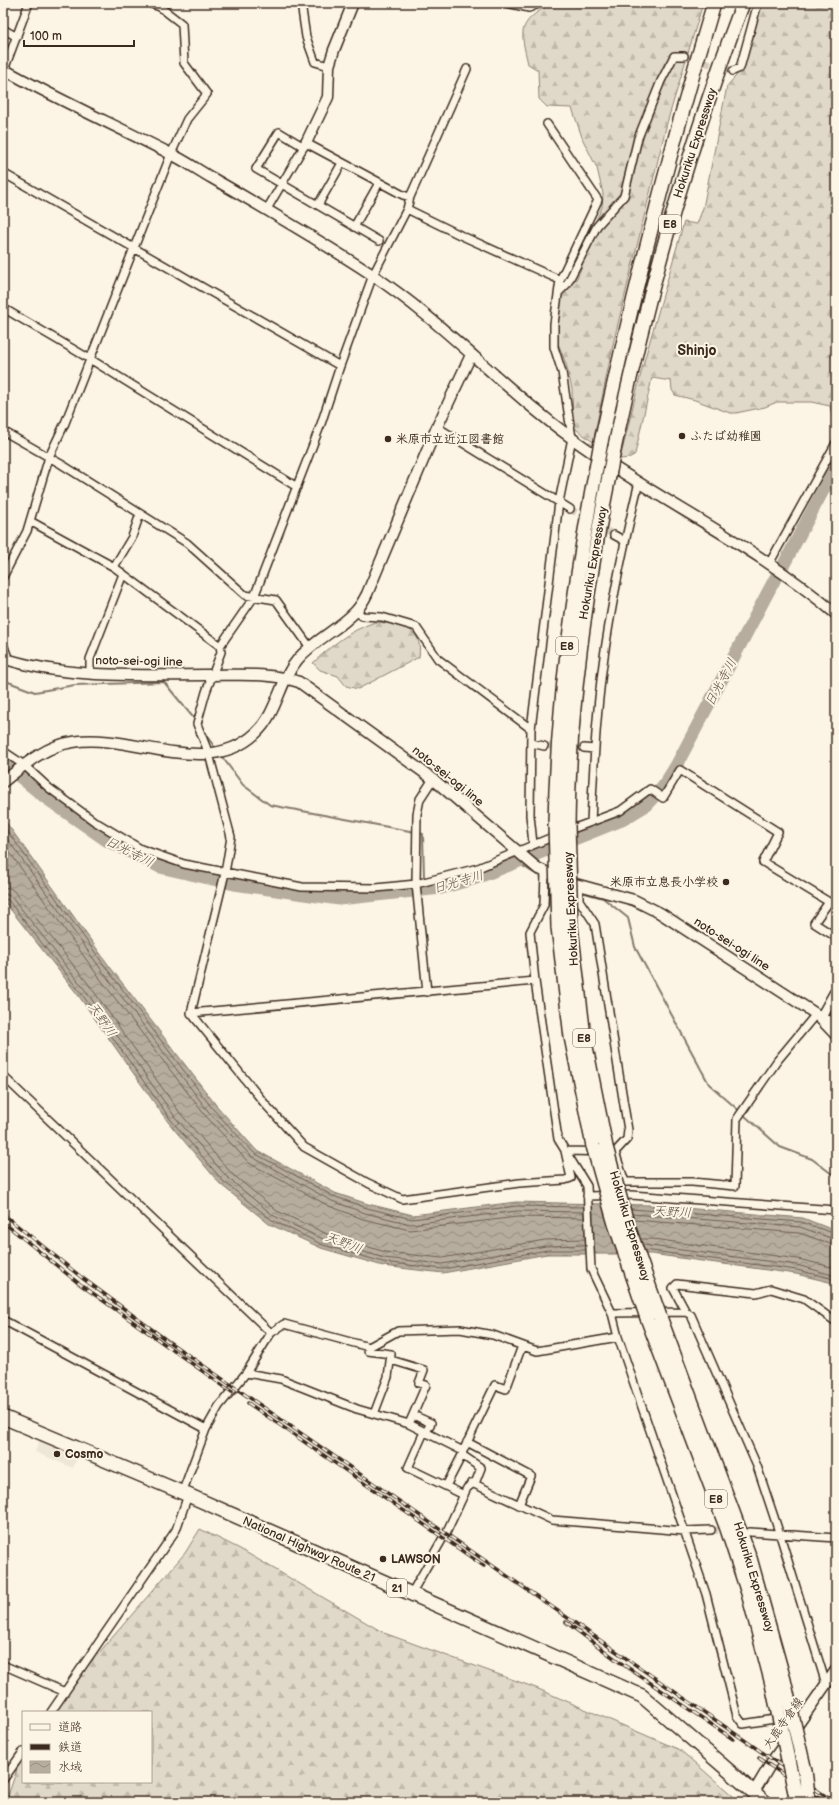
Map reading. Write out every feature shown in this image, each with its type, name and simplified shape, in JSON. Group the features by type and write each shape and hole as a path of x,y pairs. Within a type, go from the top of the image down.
{"highway":[{"name":"Hokuriku Expressway","path":"714,3 654,217 623,340 601,442 575,590 564,671 557,750 565,927 571,1037 605,1148 615,1224 750,1558 797,1802"},
{"name":"Hokuriku Expressway","path":"561,824 570,751 576,674 587,592 614,450 635,354 665,243 698,135 742,3"},
{"name":"Hokuriku Expressway","path":"654,1318 728,1529 775,1683 794,1722 809,1802"},
{"name":"National Highway Route 21","path":"3,1417 185,1494 642,1696 765,1802"},
{"path":"775,1683 789,1802"},
{"path":"794,1722 815,1802"}],"street":[{"path":"29,3 4,70 66,103 171,154 267,209 373,276 434,321 471,355 572,438 769,564 816,597 836,614"},
{"path":"3,576 27,531 50,457 135,248 171,154 187,119 208,94 184,63 182,24 160,7 149,3"},
{"path":"300,3 306,37 316,62 329,66"},
{"path":"267,209 305,145 328,96 329,66 353,3"},
{"path":"506,3 529,8 541,3"},
{"path":"733,71 740,68 758,3"},
{"path":"3,29 17,37"},
{"path":"559,292 567,284 597,226 624,196 638,138 661,81 674,56 684,56"},
{"path":"191,1013 224,874 231,837 209,754 197,724 212,675 221,652 220,646 254,597 297,487 373,276 407,209 410,197 467,69"},
{"path":"533,844 530,815 531,729 558,502 572,438 562,372 554,347 554,324 560,280 598,200 547,124"},
{"path":"379,241 282,185 256,168 280,132 403,195 410,197"},
{"path":"318,205 342,163"},
{"path":"3,172 340,366"},
{"path":"354,226 379,182"},
{"path":"407,209 460,235 560,280"},
{"path":"3,308 90,359 297,487"},
{"path":"3,782 51,747 73,742 115,742 185,753 209,754 227,750 245,742 257,732 276,706 287,678 296,661 309,646 356,611 367,594 437,426 471,355"},
{"path":"437,426 570,509"},
{"path":"3,431 50,457 187,543 245,595 265,597 276,600 309,646"},
{"path":"769,564 836,443"},
{"path":"591,822 594,749 608,632 625,541 639,482"},
{"path":"114,566 132,537 140,514"},
{"path":"30,521 114,566 122,574 220,646"},
{"path":"614,535 625,541"},
{"path":"90,673 90,659 122,574"},
{"path":"356,611 362,616 382,617 416,626 438,659 531,729"},
{"path":"3,644 7,655 4,659"},
{"name":"noto-sei-ogi line","path":"4,659 40,669 90,673 287,678 299,682 433,779 532,864 545,873 646,906 818,1016 836,1035"},
{"path":"531,743 544,746"},
{"path":"584,748 594,749"},
{"path":"3,751 94,822 141,849 184,864 224,874 302,887 376,888 416,884 478,868 519,852 533,844 620,810 650,789 663,798 680,770 778,832 763,862 829,902 814,923 836,937"},
{"path":"427,992 416,884 417,814 420,799 433,779"},
{"path":"545,873 544,905 530,932 535,981 558,1139 587,1186 591,1269 612,1313 618,1337 706,1594 737,1716 743,1724 805,1714"},
{"path":"566,1151 583,1153 605,1148 627,1139 628,1130 595,924 579,900 579,885"},
{"path":"191,1013 535,981"},
{"path":"605,1148 625,1182 692,1182 734,1186 738,1119 777,1061 818,1016 836,991"},
{"path":"191,1013 265,1104 304,1147 368,1183 402,1199 519,1183 564,1180 571,1178 566,1151"},
{"path":"818,1016 836,1021"},
{"path":"3,1076 271,1333"},
{"path":"587,1196 631,1195 836,1210"},
{"path":"826,1684 757,1466 691,1315 686,1312 673,1288 677,1284 756,1293 771,1289 804,1299 836,1322"},
{"path":"612,1313 686,1312"},
{"path":"3,1320 206,1429"},
{"path":"52,1711 176,1530 185,1494 206,1429 219,1406 246,1373 271,1333 284,1324 369,1346 398,1331 460,1329 493,1335 537,1351 618,1337"},
{"path":"369,1346 368,1351 391,1354 392,1360 388,1377 374,1414"},
{"path":"446,1486 495,1385 506,1390 522,1346"},
{"path":"392,1360 424,1370 419,1383 426,1385 408,1424"},
{"path":"246,1373 281,1379 374,1414 408,1424 463,1453 481,1468 476,1481 472,1483 464,1494 447,1531 411,1594"},
{"path":"413,1415 431,1423 425,1432 408,1468 464,1494"},
{"path":"467,1442 531,1476 519,1505"},
{"path":"472,1483 552,1520 685,1531 711,1530"},
{"path":"750,1532 836,1538"},
{"path":"3,1665 65,1692"},
{"name":"大鹿寺倉線","path":"754,1792 773,1760 836,1670"},
{"path":"3,1780 22,1753"}],"shaded area":[{"name":"Cosmo","path":"40,1439 78,1455 73,1468 35,1452"}],"green space":[{"path":"555,3 703,3 667,123 614,340 593,442 573,427 572,389 566,364 556,338 560,297 577,278 582,266 587,241 602,207 603,194 597,168 583,140 572,108 547,107 539,99 538,70 528,64 523,40 524,27 527,22 540,10"},
{"path":"763,3 836,3 836,420 833,420 830,406 811,402 777,402 765,407 730,413 695,400 675,395 672,390 671,381 652,378 635,454 631,458 620,459 643,365 684,222 697,224 703,208 727,86 743,68 756,21"},
{"path":"375,622 401,626 414,633 418,639 420,647 419,657 358,689 346,686 338,676 320,670 313,663 341,639"},
{"path":"200,1529 240,1549 384,1633 536,1688 680,1750 740,1802 6,1802 22,1754 22,1783 152,1783 152,1711 49,1711 185,1553"}],"water":[{"name":"天野川","path":"3,818 110,967 216,1105 256,1150 335,1193 368,1204 413,1215 516,1202 649,1205 803,1218 836,1231 836,1287 829,1282 796,1274 651,1254 547,1254 443,1273 383,1266 321,1248 269,1224 220,1184 168,1122 78,995 3,900"}],"waterway":[{"name":"日光寺川","path":"783,566 836,466"},
{"name":"日光寺川","path":"3,763 46,798 106,840 160,867 234,884 339,899 441,888 476,878 622,820 645,806 663,787 676,766 776,577"},
{"path":"3,680 35,692 75,685 164,682 196,721"},
{"path":"203,731 216,749"},
{"path":"220,754 243,785 270,805 415,832"},
{"path":"419,833 423,834 424,878 431,877"},
{"path":"496,857 505,854"},
{"path":"510,858 537,875"},
{"path":"581,892 603,898 628,918 635,947 709,1084 780,1147 812,1159 836,1177"}],"tunnel":[{"path":"684,56 733,71"},
{"path":"570,509 589,520"},
{"path":"598,526 614,535"},
{"path":"544,746 584,748"},
{"path":"711,1530 729,1531"}],"railway":[{"path":"3,1214 81,1277 169,1342 834,1802"},
{"path":"3,1222 77,1282 232,1392"},
{"path":"248,1403 484,1566"},
{"path":"566,1622 618,1661 733,1739"},
{"path":"759,1758 824,1802"}],"place":[{"name":"ふたば幼稚園","path":"682,436"},
{"name":"米原市立近江図書館","path":"388,439"},
{"name":"米原市立息長小学校","path":"726,882"},
{"name":"Cosmo","path":"57,1454"},
{"name":"LAWSON","path":"383,1559"}],"district":[{"name":"Shinjo","path":"697,350"}]}
